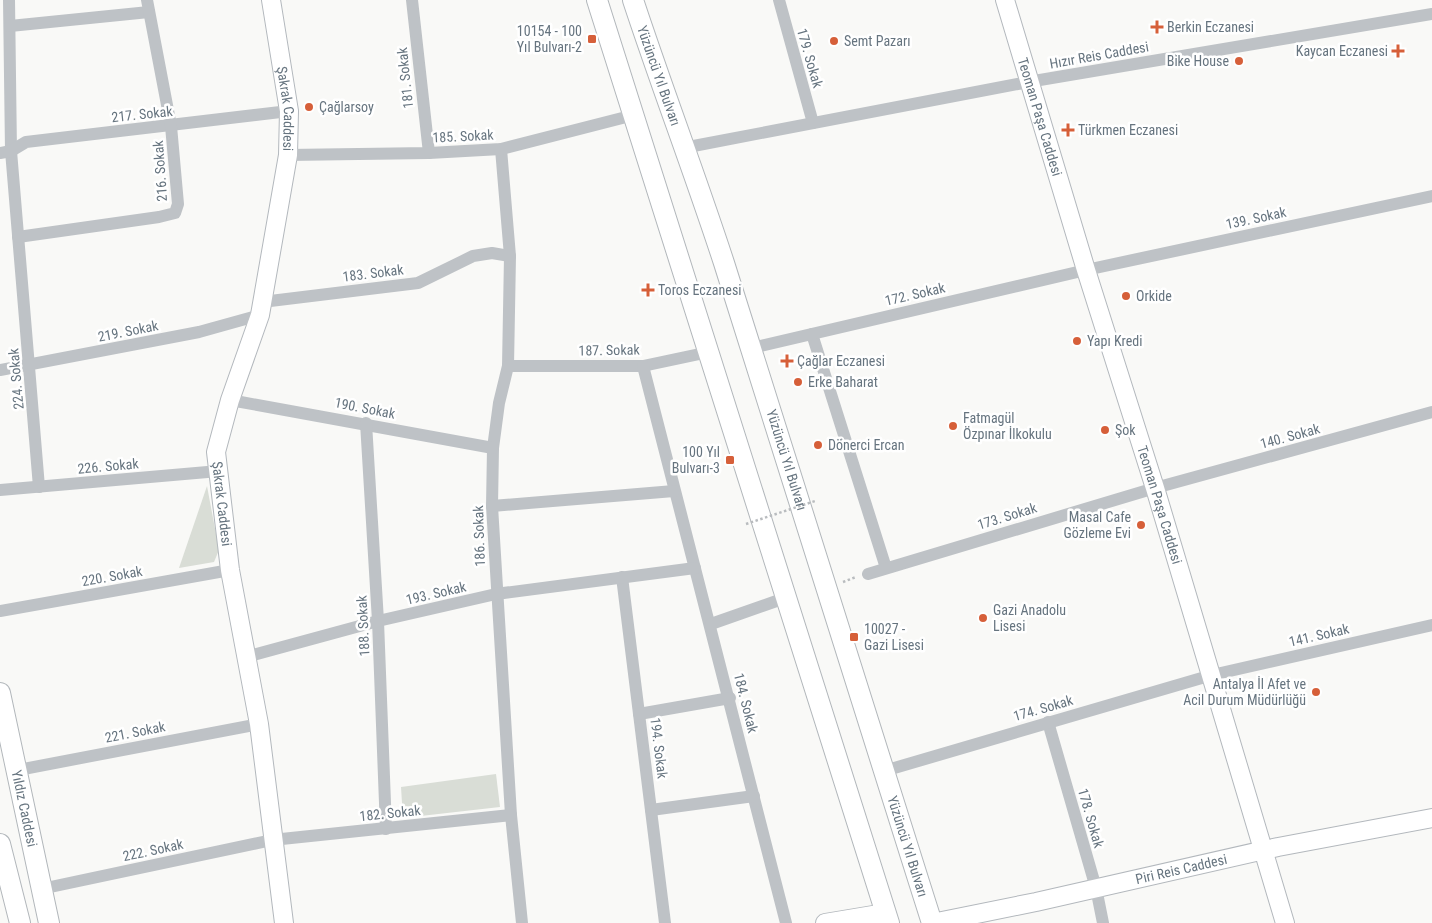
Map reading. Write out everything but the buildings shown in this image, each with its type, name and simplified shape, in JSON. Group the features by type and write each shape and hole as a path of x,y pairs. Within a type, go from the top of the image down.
{"main road":[{"path":"597,0 887,918"},
{"name":"Yüzüncü Yıl Bulvarı","path":"633,0 683,148 696,178 752,348 932,923"},
{"name":"Yıldız Caddesi","path":"0,693 18,770 49,923"},
{"path":"1,852 20,923"}],"street":[{"name":"224. Sokak","path":"9,0 10,26 6,152 18,237 39,487"},
{"name":"Şakrak Caddesi","path":"271,0 289,111 288,155 261,308 230,400 216,452 230,570 259,724 272,840 284,923"},
{"name":"181. Sokak","path":"412,0 428,153"},
{"name":"179. Sokak","path":"779,0 813,123"},
{"name":"Teoman Paşa Caddesi","path":"1005,0 1028,82 1086,270 1156,488 1262,851 1285,923"},
{"path":"10,26 148,6"},
{"name":"216. Sokak","path":"18,237 159,218 175,213 178,204 171,126 148,6"},
{"name":"Hızır Reis Caddesi","path":"683,148 1028,82 1432,14"},
{"name":"217. Sokak","path":"6,152 26,142 289,111"},
{"name":"185. Sokak","path":"288,155 428,153 501,149 634,115"},
{"name":"186. Sokak","path":"501,149 510,256 508,366 499,403 494,448 492,506 511,815 522,923"},
{"name":"139. Sokak","path":"1086,270 1432,196"},
{"name":"183. Sokak","path":"261,308 418,283 473,256 492,252 510,256"},
{"name":"172. Sokak","path":"752,348 1086,270"},
{"name":"219. Sokak","path":"0,370 30,366 199,332 261,308"},
{"path":"812,334 886,568"},
{"name":"187. Sokak","path":"508,366 643,366 709,352"},
{"name":"184. Sokak","path":"643,366 674,491 730,698 786,923"},
{"name":"190. Sokak","path":"230,400 366,423 494,448"},
{"name":"140. Sokak","path":"1156,488 1432,412"},
{"name":"188. Sokak","path":"366,423 378,621 386,829"},
{"name":"226. Sokak","path":"0,490 219,471"},
{"name":"173. Sokak","path":"868,574 1156,488"},
{"path":"492,506 674,491"},
{"name":"193. Sokak","path":"246,656 378,621 496,594 695,568"},
{"name":"220. Sokak","path":"0,611 230,570"},
{"name":"194. Sokak","path":"622,577 666,923"},
{"path":"711,624 785,598"},
{"name":"141. Sokak","path":"1212,675 1432,625"},
{"name":"174. Sokak","path":"884,771 1212,675"},
{"path":"639,714 730,698"},
{"name":"178. Sokak","path":"1048,722 1096,888 1102,923"},
{"name":"221. Sokak","path":"18,770 259,724"},
{"path":"651,810 754,796"},
{"name":"182. Sokak","path":"272,840 511,815"},
{"name":"Piri Reis Caddesi","path":"932,923 1262,851 1432,818"},
{"name":"222. Sokak","path":"41,889 272,840"},
{"path":"825,923 887,918"}],"path":[{"path":"746,524 815,501 818,510"},
{"path":"841,582 868,574"}],"shaded area":[{"path":"207,486 219,550 214,562 179,568"},
{"path":"496,774 500,807 403,818 401,787"}],"place":[{"name":"Berkin Eczanesi","path":"1157,27"},
{"name":"10154 - 100 Yıl Bulvarı-2","path":"592,39"},
{"name":"Semt Pazarı","path":"834,41"},
{"name":"Kaycan Eczanesi","path":"1398,51"},
{"name":"Bike House","path":"1239,61"},
{"name":"Çağlarsoy","path":"309,107"},
{"name":"Türkmen Eczanesi","path":"1068,130"},
{"name":"Toros Eczanesi","path":"648,290"},
{"name":"Orkide","path":"1126,296"},
{"name":"Yapı Kredi","path":"1077,341"},
{"name":"Çağlar Eczanesi","path":"787,361"},
{"name":"Erke Baharat","path":"798,382"},
{"name":"Fatmagül Özpınar İlkokulu","path":"953,426"},
{"name":"Şok","path":"1105,430"},
{"name":"Dönerci Ercan","path":"818,445"},
{"name":"100 Yıl Bulvarı-3","path":"730,460"},
{"name":"Masal Cafe Gözleme Evi","path":"1141,525"},
{"name":"Gazi Anadolu Lisesi","path":"983,618"},
{"name":"10027 - Gazi Lisesi","path":"854,637"},
{"name":"Antalya İl Afet ve Acil Durum Müdürlüğü","path":"1316,692"}]}
